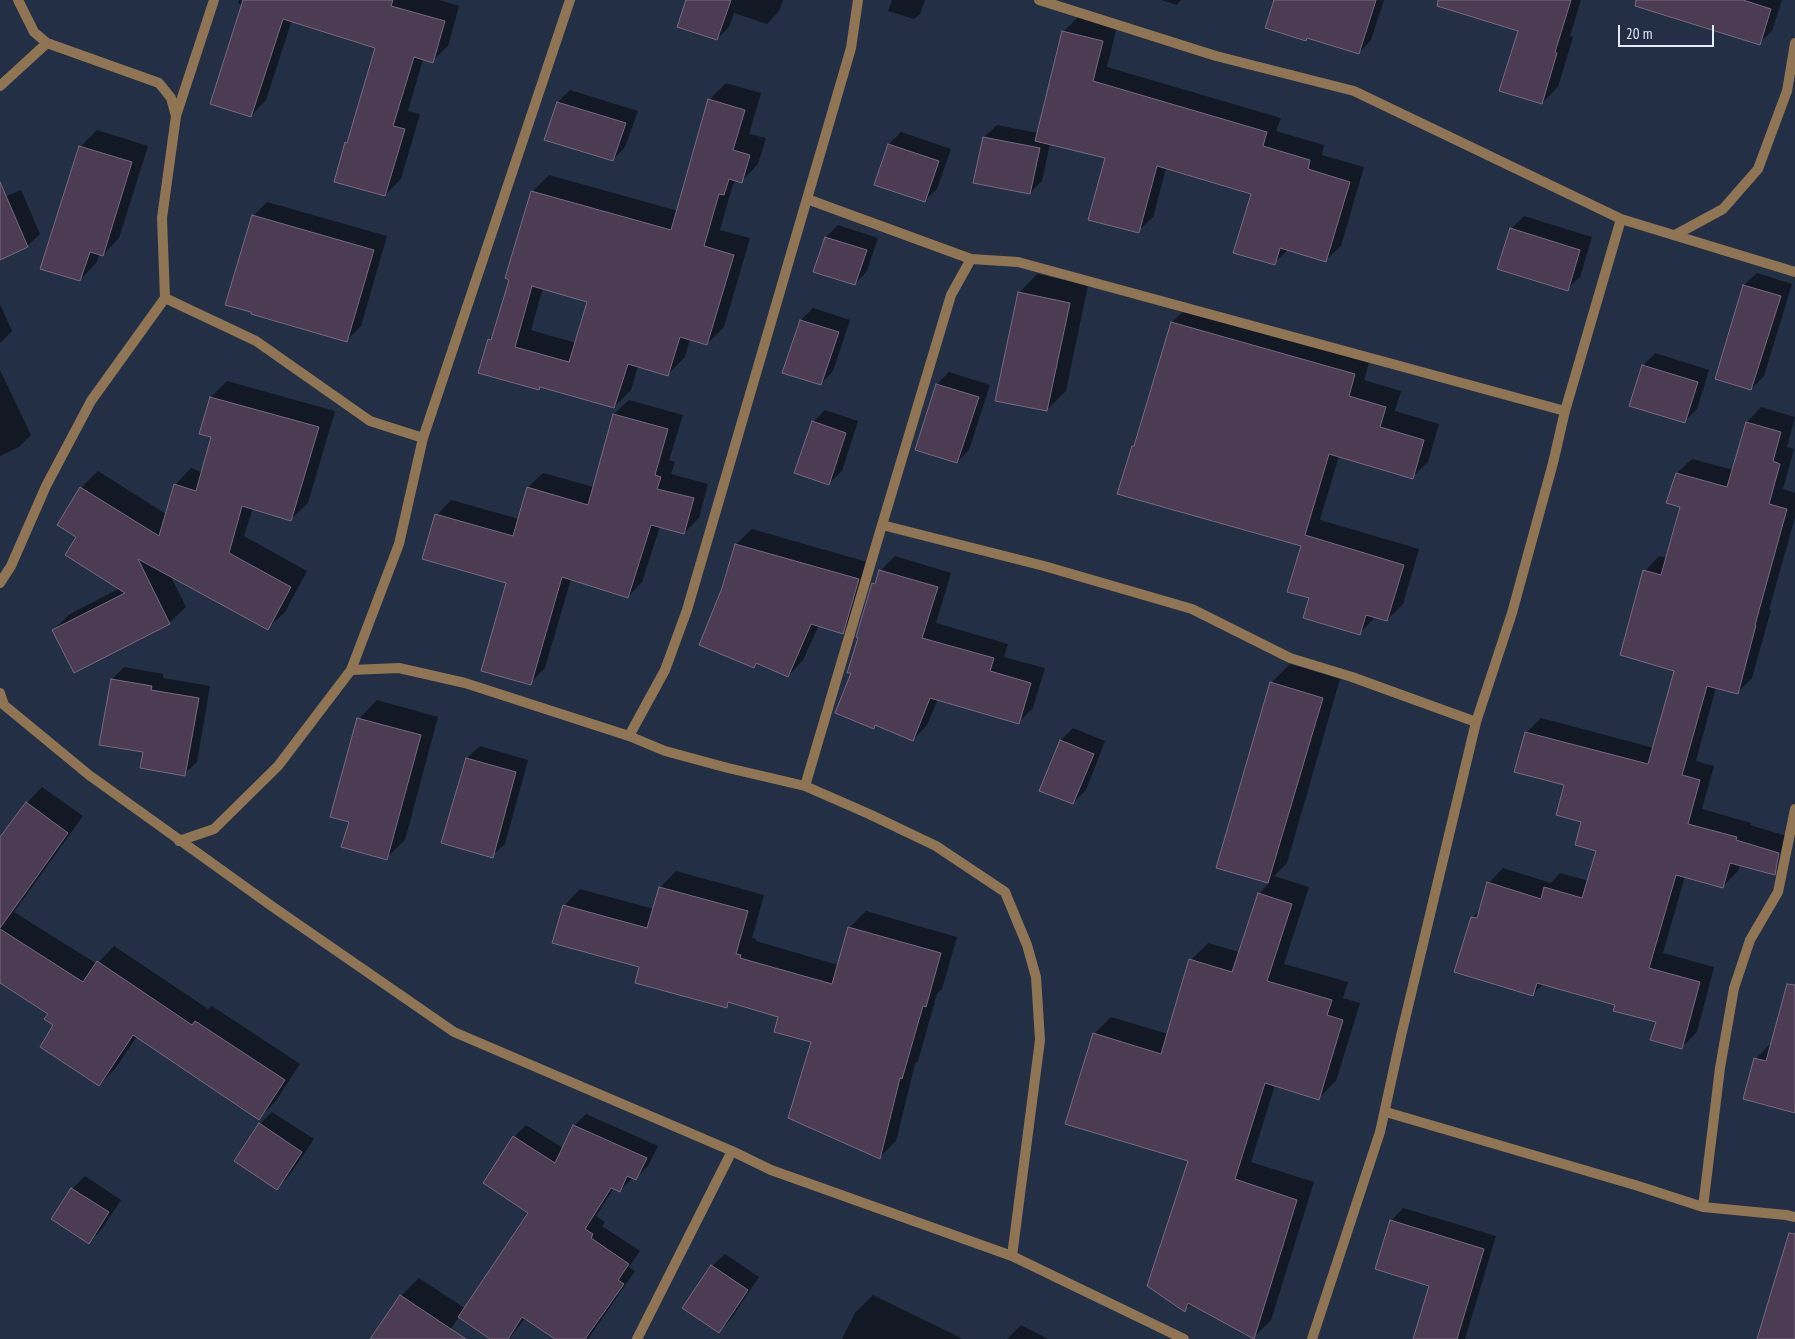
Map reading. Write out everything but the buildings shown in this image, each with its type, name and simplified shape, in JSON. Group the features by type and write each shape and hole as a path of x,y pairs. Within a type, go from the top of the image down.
{"street":[{"path":"18,0 34,32 46,42 159,83 171,98 176,116"},
{"path":"0,583 11,566 46,486 90,401 165,298 162,218 176,116 214,0"},
{"path":"179,841 214,829 271,773 351,670 399,544 423,438 570,0"},
{"path":"629,736 666,670 688,610 851,48 858,0"},
{"path":"1039,0 1216,56 1354,91 1621,219 1795,272"},
{"path":"0,86 46,42"},
{"path":"1675,235 1724,209 1758,169 1787,91 1795,43"},
{"path":"807,199 971,259 1018,262 1565,410"},
{"path":"1312,1339 1335,1267 1352,1222 1386,1112 1401,1036 1476,722 1512,613 1553,463 1565,410 1621,219"},
{"path":"805,786 951,295 971,259"},
{"path":"165,298 256,341 370,422 423,438"},
{"path":"882,525 1044,566 1192,609 1290,658 1352,677 1476,722"},
{"path":"351,670 399,668 466,684 629,736 666,751 805,786 936,846 1005,892 1027,945 1036,977 1040,1040 1012,1256"},
{"path":"0,693 2,706 89,775 179,841 454,1032 771,1170 1012,1256 1184,1339"},
{"path":"1703,1207 1720,1068 1734,988 1750,940 1778,892 1795,809"},
{"path":"1386,1112 1635,1185 1703,1207 1795,1217"},
{"path":"637,1339 732,1152"}]}
